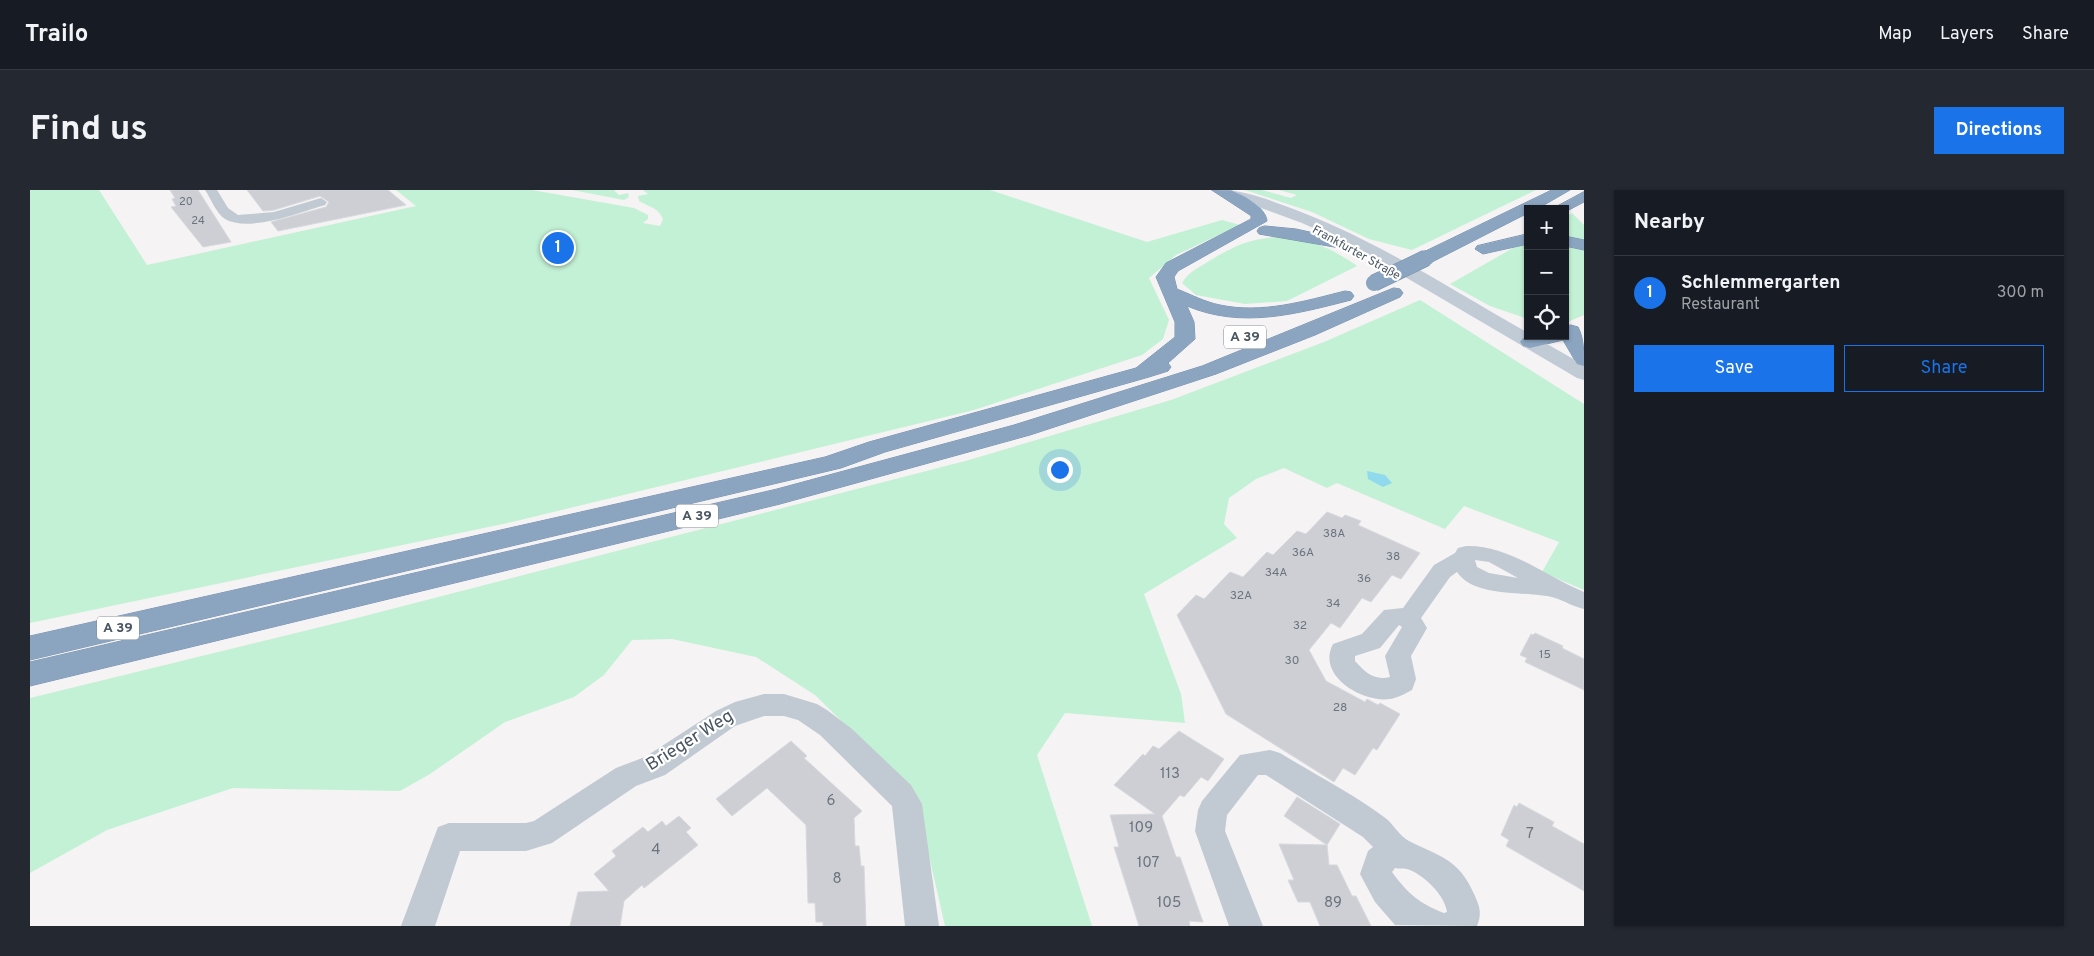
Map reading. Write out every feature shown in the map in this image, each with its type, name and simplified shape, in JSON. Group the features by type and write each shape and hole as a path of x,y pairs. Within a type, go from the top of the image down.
{"highway":[{"path":"1219,190 1254,208 1259,215 1258,229"},
{"name":"A 39","path":"30,674 780,496 1022,430 1209,370 1308,331 1394,293 1431,265 1563,190"},
{"path":"1567,205 1584,196"},
{"path":"1142,373 1185,339 1187,328 1172,293 1166,286 1165,277 1172,268 1234,236 1258,229 1294,225 1302,220"},
{"path":"1524,227 1475,252 1524,240"},
{"path":"1258,229 1301,234 1340,243"},
{"path":"1569,242 1584,245"},
{"name":"A 39","path":"30,648 832,462 877,447 1142,373 1210,350 1374,283 1431,265"},
{"path":"1172,293 1203,307 1250,315 1275,314 1345,296"},
{"path":"1569,331 1573,343 1584,360"},
{"path":"1530,342 1537,340"}],"street":[{"path":"211,190 229,216 236,219 258,218 296,210 321,202"},
{"path":"1225,190 1302,220"},
{"name":"Frankfurter Straße","path":"1302,220 1307,226 1340,243 1584,390"},
{"name":"Frankfurter Straße","path":"1302,220 1320,224 1354,241 1584,374"},
{"path":"1508,343 1530,342"},
{"path":"1409,617 1442,571 1464,558 1464,565 1469,571 1495,584 1556,590 1584,602"},
{"name":"Brieger Weg","path":"418,926 449,837 526,837 541,834 627,776 654,767 726,717 755,706 790,706 819,718 901,794 907,804 922,926"},
{"path":"1246,926 1210,831 1213,810 1250,764 1270,762 1294,776 1374,827 1401,855"},
{"path":"1391,853 1413,856 1439,872 1452,885 1462,900 1465,915 1452,925 1406,913 1388,895 1376,874 1379,861 1391,853"}],"green space":[{"path":"30,190 99,190 147,265 416,206 396,190 532,190 634,208 648,215 648,219 643,223 660,226 663,219 659,212 639,201 638,196 648,194 643,190 990,190 1147,242 1222,220 1240,225 1176,255 1149,278 1169,320 1163,339 1142,355 974,410 512,522 30,623"},
{"path":"572,190 614,190 619,195 628,193 629,197 624,200"},
{"path":"1245,190 1262,190 1291,198 1297,195 1279,190 1536,190 1412,250 1369,239 1312,212"},
{"path":"1572,213 1584,225 1584,242 1569,238 1569,215"},
{"path":"1283,236 1322,246 1357,266 1287,301 1245,304 1196,295 1182,283 1196,269 1234,247 1251,241"},
{"path":"1524,244 1524,318 1490,306 1450,284 1513,248"},
{"path":"1569,245 1584,247 1584,315 1569,321"},
{"path":"1420,300 1584,404 1584,590 1542,572 1559,542 1464,506 1445,529 1337,483 1327,488 1284,468 1256,479 1229,498 1224,524 1237,538 1144,594 1181,694 1185,723 1065,713 1037,755 1092,926 945,926 915,794 815,695 756,657 672,639 632,640 604,675 574,697 505,722 430,774 400,791 233,788 107,830 30,873 30,698 349,620 969,460 1171,400 1324,342"}],"water":[{"path":"1367,471 1385,475 1392,483 1383,487 1368,479"}],"building":[{"path":"170,190 198,190 231,242 203,247 171,207 176,206 172,199 175,198"},
{"path":"247,190 388,190 406,205 278,231 271,222 326,207 329,202 320,196 274,210 263,211"},
{"path":"1327,512 1342,518 1345,515 1361,521 1358,525 1420,553 1401,579 1392,575 1371,602 1362,598 1340,628 1331,623 1309,650 1326,681 1365,702 1367,699 1378,705 1380,703 1400,714 1377,750 1373,748 1355,775 1343,768 1334,782 1226,714 1177,615 1196,595 1204,599 1230,572 1243,577 1267,552 1273,555 1297,531 1306,534"},
{"path":"1535,633 1563,646 1562,648 1584,659 1584,690 1525,662 1527,658 1520,655 1531,634"},
{"path":"1179,731 1224,759 1208,781 1201,777 1184,797 1180,795 1162,816 1176,857 1180,857 1203,922 1189,921 1190,926 1139,926 1114,847 1119,847 1110,815 1155,814 1114,785 1143,754 1145,756 1153,746 1159,749"},
{"path":"791,741 807,756 804,758 862,811 854,818 855,846 859,846 861,866 864,866 866,926 823,926 823,922 816,922 815,903 808,903 806,825 767,788 732,816 716,799"},
{"path":"1297,797 1340,824 1327,845 1284,816"},
{"path":"1519,803 1554,822 1552,826 1584,844 1584,891 1506,846 1509,840 1501,835 1514,805 1517,807"},
{"path":"679,816 691,828 686,832 698,845 644,888 642,885 624,901 620,926 570,926 578,892 609,891 594,874 616,856 612,851 643,827 648,832 662,821 666,826"},
{"path":"1279,844 1327,845 1329,865 1337,865 1352,896 1356,896 1371,926 1320,926 1310,902 1298,902 1288,880 1294,880"}],"place":[{"name":"Schlemmergarten","path":"558,248"}]}
